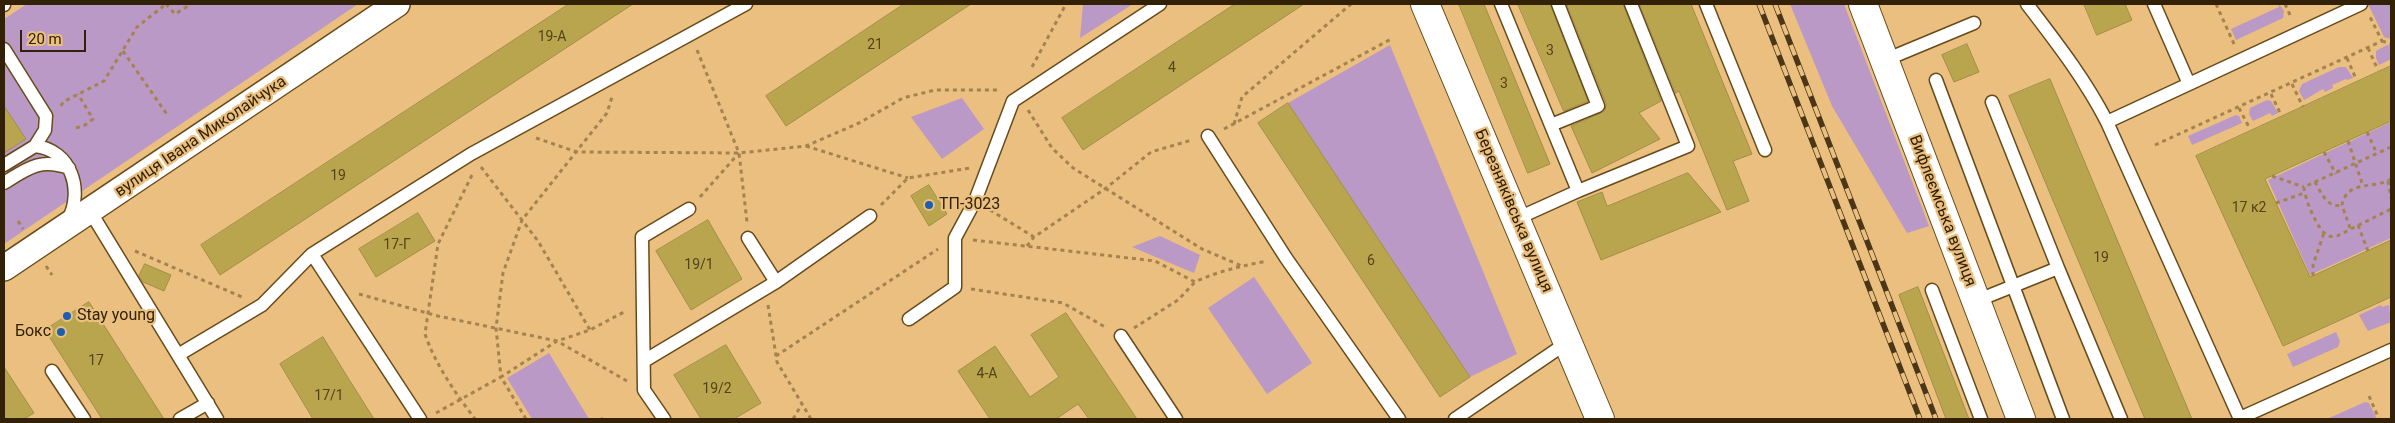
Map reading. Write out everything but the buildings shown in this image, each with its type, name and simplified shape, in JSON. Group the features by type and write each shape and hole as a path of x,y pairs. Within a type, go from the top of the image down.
{"street":[{"name":"вулиця Івана Миколайчука","path":"6,266 64,229 397,4"},
{"name":"Березняківська вулиця","path":"1425,4 1600,419"},
{"name":"Вифлеємська вулиця","path":"1863,4 2021,419"}],"lane":[{"path":"178,355 262,305 312,254 471,154 746,4"},
{"path":"909,319 955,287 955,238 975,201 1013,101 1160,4"},
{"path":"1501,4 1578,192"},
{"path":"1551,125 1598,106 1558,4"},
{"path":"1516,219 1688,146 1631,4"},
{"path":"1706,4 1766,150"},
{"path":"2027,4 2076,68 2093,94 2240,419 2391,350"},
{"path":"2154,4 2189,84"},
{"path":"2107,122 2189,84 2365,8"},
{"path":"1885,60 1974,23"},
{"path":"4,49 46,116 45,130 35,146 4,165"},
{"path":"1936,80 2063,419"},
{"path":"1992,102 2121,419"},
{"path":"1208,136 1286,258 1398,419"},
{"path":"35,146 51,150 59,155 69,168 76,193 74,206 64,229"},
{"path":"4,183 31,166 46,163 69,168"},
{"path":"664,419 644,390 642,237 690,209"},
{"path":"90,211 218,419"},
{"path":"644,361 771,285 870,216"},
{"path":"748,238 771,285"},
{"path":"312,254 420,419"},
{"path":"1976,301 2058,268"},
{"path":"1932,290 1981,419"},
{"path":"1121,336 1176,419"},
{"path":"1455,419 1568,342"},
{"path":"52,371 84,419"},
{"path":"180,419 208,403"}],"path":[{"path":"58,110 63,102 104,81 137,28 166,4 174,14 191,4"},
{"path":"1013,101 1066,4"},
{"path":"1234,124 1242,97 1351,4"},
{"path":"2216,4 2235,47"},
{"path":"2285,4 2293,20"},
{"path":"2365,8 2382,41 2391,44"},
{"path":"691,34 739,153 748,238"},
{"path":"2156,145 2271,94 2382,41"},
{"path":"2368,48 2378,70"},
{"path":"123,51 168,116"},
{"path":"2347,58 2356,79"},
{"path":"526,419 501,377 496,328 503,272 522,220 607,113 620,73"},
{"path":"2292,84 2303,107"},
{"path":"514,130 577,152 739,153 806,146 859,123 903,98 935,90 1001,90 1013,101 1025,106 1052,148 1073,168 1202,250 1242,266"},
{"path":"76,128 85,125 93,119 78,94"},
{"path":"2271,94 2281,115"},
{"path":"2239,108 2250,129"},
{"path":"2367,132 2377,154"},
{"path":"2348,141 2363,186"},
{"path":"806,146 908,178 988,166"},
{"path":"2272,176 2304,187 2336,174 2391,147"},
{"path":"2324,152 2336,174"},
{"path":"690,209 739,153"},
{"path":"475,419 460,400 425,334 438,244 478,163 538,241 590,330"},
{"path":"870,216 908,178"},
{"path":"2350,228 2342,205 2350,190 2390,180 2391,198"},
{"path":"2315,182 2325,199 2334,206 2342,205"},
{"path":"2304,187 2304,193 2310,210 2324,233 2330,236 2337,236 2391,209"},
{"path":"2276,203 2304,193"},
{"path":"975,201 1034,237"},
{"path":"2358,225 2368,251"},
{"path":"2313,276 2313,265 2324,233"},
{"path":"776,356 955,238 1155,261 1195,282"},
{"path":"107,239 262,305"},
{"path":"955,287 1063,303 1121,336 1178,300 1195,282 1242,266 1286,258"},
{"path":"771,285 777,362 811,419"},
{"path":"334,287 427,314 557,341 644,390"},
{"path":"434,414 501,377 557,341 590,330 643,302"},
{"path":"2368,396 2379,419"},
{"path":"793,419 802,404"}],"shaded area":[{"path":"27,4 358,4 4,244 4,19"},
{"path":"1083,4 1133,4 1080,38"},
{"path":"1790,4 1844,4 1929,226 1907,233 1832,106"},
{"path":"2279,4 2284,11 2283,18 2236,40 2231,29 2279,7"},
{"path":"2368,4 2391,4 2391,39 2384,37"},
{"path":"1390,45 1517,354 1470,377 1288,103"},
{"path":"2387,45 2391,46 2391,59 2379,65 2376,51"},
{"path":"2339,67 2346,67 2353,78 2332,85 2333,88 2325,92 2323,89 2304,100 2299,91 2302,84"},
{"path":"962,98 984,129 942,159 911,117"},
{"path":"2267,100 2271,101 2278,113 2272,116 2270,113 2253,121 2249,114 2250,108"},
{"path":"2236,115 2239,116 2242,123 2192,145 2188,136"},
{"path":"2391,122 2391,238 2310,275 2268,180"},
{"path":"1160,236 1200,255 1194,273 1132,247"},
{"path":"1254,277 1312,363 1267,394 1208,308"},
{"path":"2381,305 2382,307 2389,305 2391,322 2368,331 2359,315"},
{"path":"2336,332 2340,341 2338,347 2293,367 2287,354"},
{"path":"549,353 589,419 532,419 507,378"},
{"path":"2365,402 2369,403 2376,417 2374,419 2327,419"}],"railway":[{"path":"1759,4 1920,419"},
{"path":"1775,4 1936,419"}],"place":[{"name":"ТП-3023","path":"929,205"},
{"name":"Stay young","path":"67,316"},
{"name":"Бокс","path":"61,332"}]}
